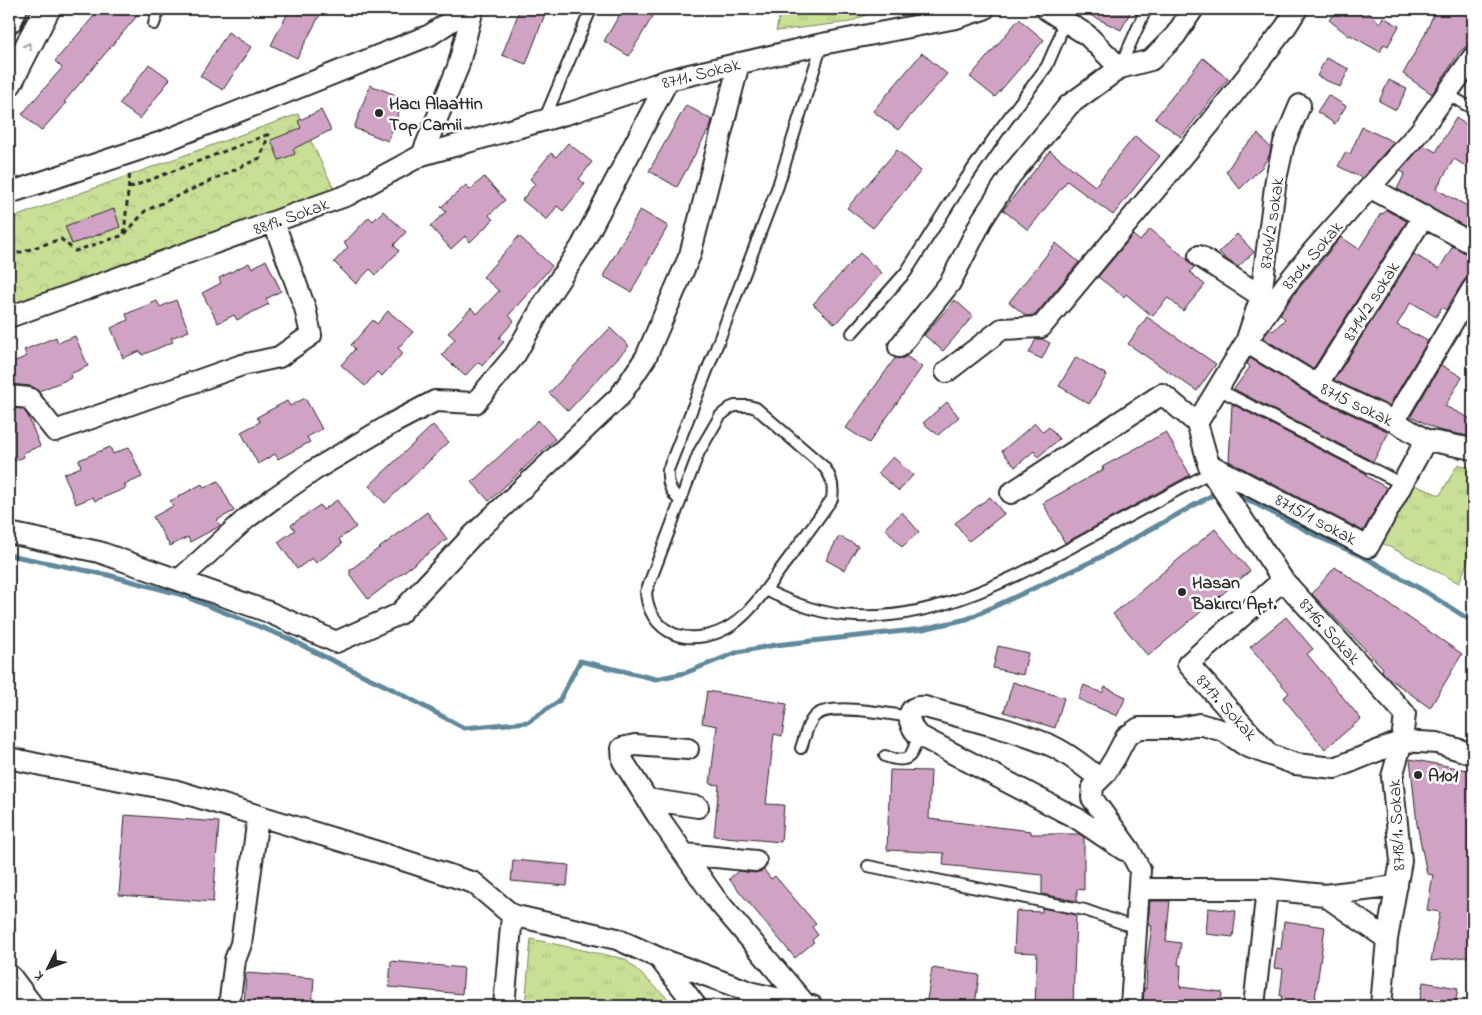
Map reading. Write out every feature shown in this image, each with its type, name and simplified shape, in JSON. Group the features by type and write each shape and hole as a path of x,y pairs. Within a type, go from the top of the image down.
{"street":[{"path":"9,20 14,9"},
{"path":"9,83 47,9"},
{"path":"9,193 162,142 430,35 471,9"},
{"path":"422,155 458,67 471,9"},
{"name":"8711. Sokak","path":"422,155 544,121 668,80 822,44 956,18 984,9"},
{"path":"1046,9 1087,35 1120,68"},
{"path":"899,346 950,283 982,220 1010,174 1069,105 1120,68 1151,60 1174,36 1193,9"},
{"path":"946,372 1002,329 1042,328 1209,125 1285,28 1297,9"},
{"name":"8704. Sokak","path":"1197,423 1246,342 1285,286 1313,251 1420,131 1473,57"},
{"path":"9,533 99,552 266,611 336,642 399,614 471,538 620,396 646,357 690,256 739,63"},
{"path":"179,580 247,518 316,469 434,401 475,403 515,355 546,300 581,246 668,80"},
{"name":"8704/2 sokak","path":"1246,342 1261,296 1276,179 1284,143 1300,105"},
{"name":"8819. Sokak","path":"9,317 348,195 422,155"},
{"path":"1370,188 1473,244"},
{"name":"8714/2 sokak","path":"1318,385 1424,216"},
{"path":"9,396 29,398 55,431 242,365 279,357 311,335 305,308 274,223"},
{"path":"1199,256 1261,296"},
{"path":"1394,421 1473,288"},
{"name":"8715 sokak","path":"1246,342 1318,385 1394,421 1426,440 1473,449"},
{"path":"1011,493 1162,394 1197,423 1210,468"},
{"name":"8715/1 sokak","path":"1210,468 1368,547 1426,440"},
{"name":"8716. Sokak","path":"1210,468 1283,580 1405,714 1402,741"},
{"name":"8717. Sokak","path":"1270,755 1188,664 1283,580"},
{"path":"1100,779 1076,760 1053,747 1018,734 926,707 918,706 914,708 914,726 1078,819 1132,855"},
{"path":"1130,1006 1140,870 1118,833 1092,798 1093,786 1115,758 1126,737 1139,728 1179,728 1199,724 1224,731 1246,746 1295,764 1335,768 1402,741 1437,743 1473,754"},
{"name":"8718/1. Sokak","path":"1381,1006 1386,940 1398,886 1401,861 1392,776 1402,741"},
{"path":"688,749 635,745 622,748 623,761 715,898 809,1006"},
{"path":"9,758 174,790 378,852 474,883 512,915 617,939 659,958 753,993 809,1006"},
{"path":"647,799 698,807"},
{"path":"229,1006 258,817"},
{"path":"685,854 756,861"},
{"path":"1139,889 1267,889 1324,894 1398,886"},
{"path":"1254,1006 1267,889"},
{"path":"1324,894 1386,940"},
{"path":"504,1006 512,915"},
{"path":"659,958 696,1006"},
{"path":"9,978 30,1006"}],"lane":[{"path":"154,24 159,9"},
{"path":"544,121 591,9"},
{"path":"1120,68 1146,9"},
{"path":"852,333 906,272 961,186 1047,66 1059,38 1064,20"},
{"path":"680,501 669,487 668,470 778,186 822,44"},
{"path":"1447,94 1473,109"},
{"path":"1218,389 1402,484"},
{"path":"735,406 756,408 822,466 832,482 832,499 765,590 740,620 731,626 713,634 684,637 666,630 658,623 649,609 646,592 693,463 720,416 735,406"},
{"path":"765,590 796,604 836,614 878,617 900,615 921,610 976,592 1020,574 1210,468"},
{"path":"801,748 812,719 820,712 840,709 867,710 914,726 913,752 906,759 898,760 885,756"},
{"path":"868,866 1084,910 1136,928"}],"path":[{"path":"9,256 61,239 75,251 124,235 145,211 260,158 269,134 129,188"},
{"path":"124,235 129,188 130,152"}],"green space":[{"path":"781,9 879,9 850,22 776,31"},
{"path":"298,114 334,189 9,306 9,219"},
{"path":"1458,464 1473,469 1473,548 1459,583 1382,543 1414,485 1440,495"},
{"path":"531,939 625,959 676,1006 525,1006"}],"building":[{"path":"100,9 143,9 41,131 22,114 62,68 55,61"},
{"path":"290,9 323,9 297,58 271,45"},
{"path":"520,9 547,9 526,64 502,55"},
{"path":"623,9 657,9 629,56 604,41"},
{"path":"1077,9 1132,9 1121,30"},
{"path":"1338,9 1364,9 1380,23 1383,17 1399,26 1388,46 1384,44 1380,52 1349,36 1329,20"},
{"path":"1436,9 1473,9 1473,39 1460,52 1432,94 1403,74 1424,36"},
{"path":"1019,19 1044,40 995,97 970,77"},
{"path":"228,32 251,47 223,90 200,76"},
{"path":"922,53 947,74 898,130 873,111"},
{"path":"1203,58 1228,79 1181,137 1155,118"},
{"path":"1326,58 1349,69 1340,87 1317,76"},
{"path":"149,64 170,79 140,119 119,104"},
{"path":"1389,80 1407,89 1396,110 1379,101"},
{"name":"Hacı Alaattin Top Camii","path":"370,85 404,98 388,141 354,128"},
{"path":"1328,95 1346,106 1335,124 1317,112"},
{"path":"686,105 712,120 677,187 649,171"},
{"path":"321,110 331,130 293,149 295,154 279,160 271,140 301,128 298,121"},
{"path":"1456,118 1473,129 1473,171 1454,159 1436,189 1473,209 1473,231 1397,189 1405,173 1400,171 1423,145 1436,152"},
{"path":"1362,127 1394,142 1362,178 1338,166 1346,152 1350,154"},
{"path":"1258,134 1271,148 1269,156 1262,167 1240,189 1226,172 1239,152"},
{"path":"1135,136 1160,156 1113,215 1067,181 1028,230 1003,210 1050,151 1095,186"},
{"path":"568,143 592,162 579,179 585,184 563,211 557,206 547,220 522,200 535,184 530,179 551,153 556,157"},
{"path":"897,150 921,171 873,228 847,208"},
{"path":"484,177 505,200 489,215 493,220 470,242 465,236 451,249 430,226 446,212 441,207 466,185 470,190"},
{"path":"114,209 120,227 72,244 65,226"},
{"path":"640,210 668,226 631,292 603,276"},
{"path":"1386,210 1407,221 1313,369 1263,338 1270,329 1273,331 1285,319 1280,314 1341,237 1359,249 1381,213 1383,214"},
{"path":"383,211 406,232 394,245 399,251 376,275 370,269 356,284 334,262 348,247 344,243 369,217 373,221"},
{"path":"1150,229 1188,260 1194,267 1190,272 1205,285 1183,311 1168,298 1152,316 1126,294 1124,297 1098,277 1133,235 1140,241"},
{"path":"1237,234 1254,252 1238,267 1219,252"},
{"path":"519,236 552,266 509,315 514,321 499,338 504,342 482,366 478,362 465,376 442,355 455,339 448,333 471,308 477,314 499,291 483,277"},
{"path":"1056,243 1079,262 1035,315 1026,316 1009,302"},
{"path":"1453,246 1473,256 1473,276 1468,277 1463,282 1446,310 1442,307 1436,317 1411,302 1397,325 1428,341 1389,406 1334,380 1414,254 1439,269"},
{"path":"860,253 882,273 835,324 813,304"},
{"path":"266,260 281,291 266,299 269,304 237,320 234,315 218,323 202,293 221,283 219,278 249,263 252,268"},
{"path":"176,300 189,331 171,338 173,342 142,355 140,351 123,358 111,328 128,320 126,314 157,301 160,307"},
{"path":"955,300 973,316 943,351 924,335"},
{"path":"388,311 413,332 398,348 403,353 382,376 377,372 365,386 341,365 355,349 351,345 373,320 377,324"},
{"path":"1147,317 1216,364 1197,391 1128,344"},
{"path":"610,328 629,346 568,411 549,393"},
{"path":"75,336 88,366 70,374 71,378 39,391 31,386 9,384 9,364 27,356 24,350 56,337 58,343"},
{"path":"1036,339 1042,339 1050,343 1042,359 1029,353"},
{"path":"906,356 922,367 869,443 846,428 895,358"},
{"path":"1076,357 1107,375 1089,404 1059,386"},
{"path":"1250,358 1312,396 1389,432 1373,462 1234,389 1250,367 1247,364"},
{"path":"1441,365 1462,377 1445,406 1473,420 1473,437 1438,430 1411,416"},
{"path":"305,398 322,429 307,437 310,442 278,459 275,454 258,464 241,432 260,422 257,417 287,401 290,406"},
{"path":"947,402 959,417 938,435 923,423"},
{"path":"1232,404 1367,474 1366,476 1387,488 1363,531 1229,461"},
{"path":"9,408 23,409 28,416 40,446 23,453 24,457 9,463"},
{"path":"538,420 555,439 489,501 472,482"},
{"path":"1035,423 1043,432 1049,427 1059,439 1038,457 1034,451 1015,467 1002,451"},
{"path":"433,425 449,442 385,503 369,486"},
{"path":"1166,432 1190,475 1065,543 1043,503 1104,469 1102,467"},
{"path":"110,447 113,454 129,447 142,477 124,485 126,488 95,501 93,497 76,504 64,474 81,467 79,460"},
{"path":"893,457 913,475 899,491 878,473"},
{"path":"218,481 234,511 217,520 220,526 190,542 188,537 170,546 153,517 173,506 170,501 202,484 204,488"},
{"path":"990,497 1004,514 969,541 955,523"},
{"path":"337,500 356,527 339,539 342,544 316,563 312,558 297,569 278,542 295,530 291,525 320,505 323,510"},
{"path":"427,512 447,539 368,599 350,575 350,570"},
{"path":"902,512 919,532 902,547 885,528"},
{"name":"Hasan Bakırcı Apt.","path":"1215,529 1250,571 1148,656 1113,614"},
{"path":"839,536 858,546 844,570 826,560"},
{"path":"1335,567 1462,654 1430,708 1386,676 1382,671 1383,668 1312,594"},
{"path":"1286,617 1313,649 1307,654 1361,719 1325,749 1283,698 1289,693 1250,647"},
{"path":"998,646 1028,653 1023,675 993,668"},
{"path":"1013,682 1064,698 1055,728 1004,712"},
{"path":"1084,685 1102,693 1105,687 1126,697 1117,716 1078,699"},
{"path":"707,691 787,704 782,736 774,734 766,804 784,805 781,842 714,836 719,785 710,784 717,726 702,723"},
{"path":"1410,759 1473,771 1473,956 1431,961 1440,912 1427,910 1433,875 1427,874 1417,824"},
{"path":"890,770 931,771 929,819 1031,831 1031,834 1079,834 1084,837 1084,890 1077,889 1077,901 1042,894 1042,875 943,865 944,853 887,850"},
{"path":"125,815 219,822 213,902 119,895"},
{"path":"513,860 569,865 567,886 511,881"},
{"path":"764,870 771,879 775,876 816,924 812,927 818,935 812,940 814,942 795,958 729,879 738,871 755,873"},
{"path":"1150,901 1170,901 1166,941 1181,943 1178,965 1181,965 1180,987 1222,992 1221,1006 1143,1006 1152,926 1148,925"},
{"path":"1042,908 1076,915 1073,1006 1035,1006 1037,953 1014,952 1016,911 1042,912"},
{"path":"1208,908 1236,911 1233,937 1206,934"},
{"path":"1284,921 1325,927 1314,1006 1280,1006 1283,969 1274,968 1277,948 1281,949"},
{"path":"391,961 464,968 462,994 389,987"},
{"path":"932,968 979,975 975,1006 926,1006"},
{"path":"246,973 314,978 312,1006 244,1006"},
{"path":"1423,982 1458,988 1455,1006 1419,1006"}],"waterway":[{"path":"9,555 108,575 179,594 290,639 390,688 464,728 528,722 559,701 580,661 656,679 685,673 738,652 775,645 923,629 967,619 1097,559 1218,492"},
{"path":"1233,492 1323,539 1364,557 1426,592 1473,622"}],"place":[{"name":"Hacı Alaattin Top Camii","path":"379,113"},
{"name":"Hasan Bakırcı Apt.","path":"1182,592"},
{"name":"A101","path":"1418,775"}]}
